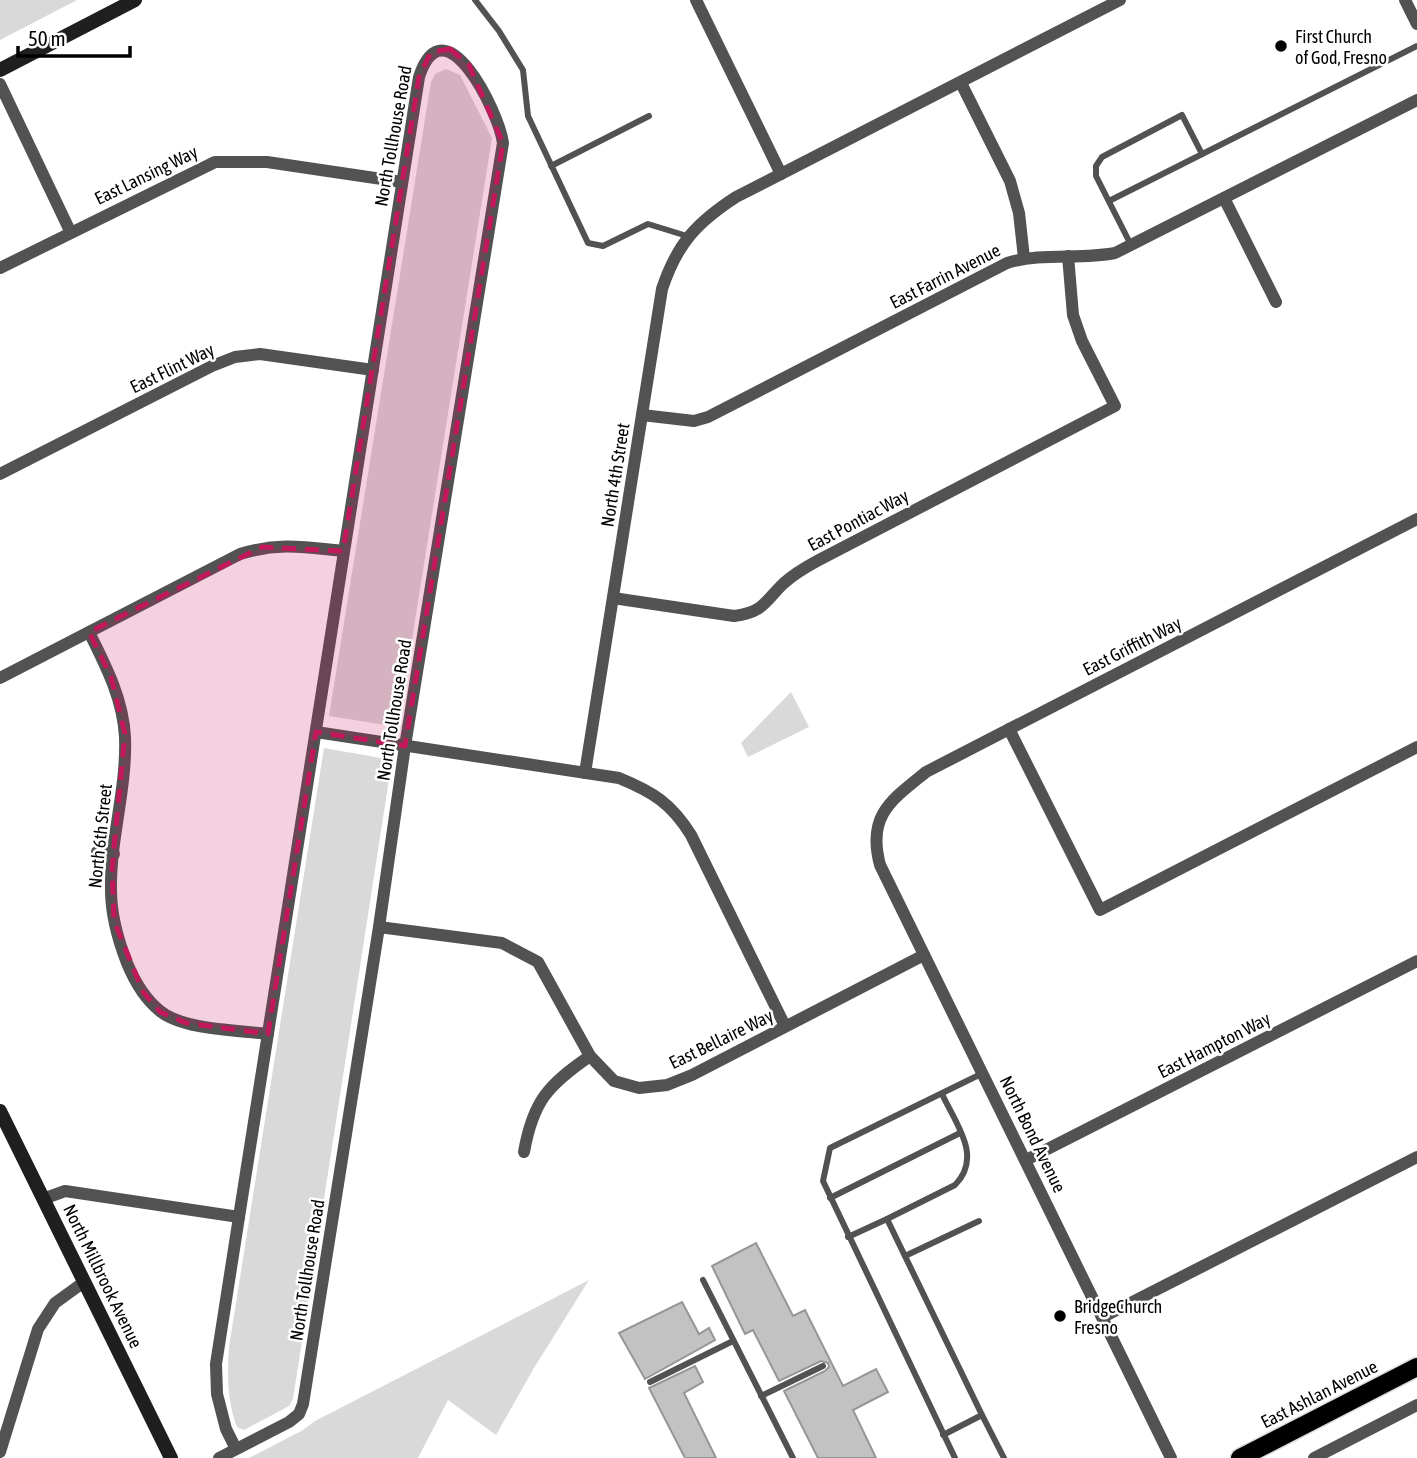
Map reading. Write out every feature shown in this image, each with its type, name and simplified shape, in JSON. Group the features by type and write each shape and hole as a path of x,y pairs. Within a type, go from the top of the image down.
{"main road":[{"name":"East Ashlan Avenue","path":"1240,1458 1417,1367"}],"street":[{"path":"0,70 135,0"},
{"path":"696,0 781,174"},
{"name":"North 4th Street","path":"585,773 662,289 671,262 687,236 708,214 736,197 1120,0"},
{"path":"1405,0 1417,23"},
{"name":"North Tollhouse Road","path":"219,1458 289,1422 299,1414 303,1404 405,746 503,144 501,129 469,65 450,49 441,48 431,52 423,63 419,77 216,1364 217,1394 226,1429 236,1449"},
{"path":"961,83 1010,181 1020,213 1024,258"},
{"path":"0,84 70,231"},
{"name":"East Farrin Avenue","path":"642,415 687,421 708,417 1007,263 1038,256 1098,256 1132,246 1417,100"},
{"name":"East Lansing Way","path":"0,268 70,231 215,162 267,162 402,182"},
{"path":"1224,198 1276,302"},
{"name":"East Pontiac Way","path":"613,598 734,616 748,614 761,608 784,583 817,561 1115,406 1082,341 1073,315 1068,256"},
{"name":"East Flint Way","path":"0,474 212,366 235,357 260,354 373,370"},
{"name":"East Griffith Way","path":"878,822 896,797 926,772 1417,519"},
{"path":"0,678 251,551 284,545 343,551"},
{"name":"North 6th Street","path":"89,632 111,677 125,734 125,768 111,893 114,921 131,971 143,992 160,1012 186,1023 268,1034"},
{"path":"1009,729 1100,910 1417,747"},
{"path":"316,732 619,778 648,790 662,799 679,816 691,835 785,1027"},
{"name":"North Bond Avenue","path":"878,822 875,845 880,865 1171,1458"},
{"path":"97,852 114,854"},
{"name":"East Bellaire Way","path":"379,926 502,943 538,962 590,1056 614,1080 639,1088 667,1085 692,1075 924,955"},
{"name":"East Hampton Way","path":"1026,1160 1417,961"},
{"path":"524,1152 528,1125 535,1107 548,1090 590,1056"},
{"name":"North Millbrook Avenue","path":"0,1111 171,1458"},
{"path":"1103,1317 1417,1157"},
{"path":"43,1199 65,1191 239,1217"},
{"path":"0,1452 38,1329 55,1303 84,1282"},
{"path":"1314,1458 1417,1405"}],"lane":[{"path":"475,0 499,31 523,71 528,116 588,243 603,246 648,224 687,236"},
{"path":"1109,201 1417,46"},
{"path":"551,166 649,116"},
{"path":"1132,246 1096,176 1096,166 1102,156 1182,116 1202,154"},
{"path":"955,1458 822,1181 830,1149 983,1073"},
{"path":"848,1237 955,1185 962,1177 968,1163 968,1152 942,1094"},
{"path":"830,1198 960,1133"},
{"path":"887,1219 1004,1458"},
{"path":"905,1256 979,1220"},
{"path":"703,1280 793,1458"},
{"path":"650,1382 733,1341"},
{"path":"761,1396 823,1366"},
{"path":"943,1435 982,1415"}],"highlighted area":[{"path":"450,49 469,65 503,143 405,746 316,732 268,1034 186,1023 160,1012 143,992 114,921 112,868 125,734 111,677 89,632 262,547 343,551 419,77 431,52"}],"shaded area":[{"path":"0,0 77,0 0,40"},
{"path":"446,69 460,75 492,138 398,727 329,716 431,82 435,74"},
{"path":"791,692 809,727 748,757 741,743"},
{"path":"324,748 392,760 293,1399 289,1406 244,1430 237,1427 231,1407 229,1347"},
{"path":"589,1280 496,1435 448,1400 418,1458 249,1458 315,1421"}],"building":[{"path":"756,1243 793,1316 805,1310 843,1386 876,1369 888,1392 853,1410 876,1458 818,1458 784,1391 825,1371 829,1367 828,1363 821,1361 779,1381 753,1330 745,1334 712,1266"},
{"path":"682,1302 699,1334 709,1328 715,1340 645,1379 619,1333"},
{"path":"695,1366 703,1382 684,1393 716,1458 685,1458 649,1388"}],"place":[{"name":"First Church of God, Fresno","path":"1281,46"},
{"name":"BridgeChurch Fresno","path":"1060,1316"}]}
